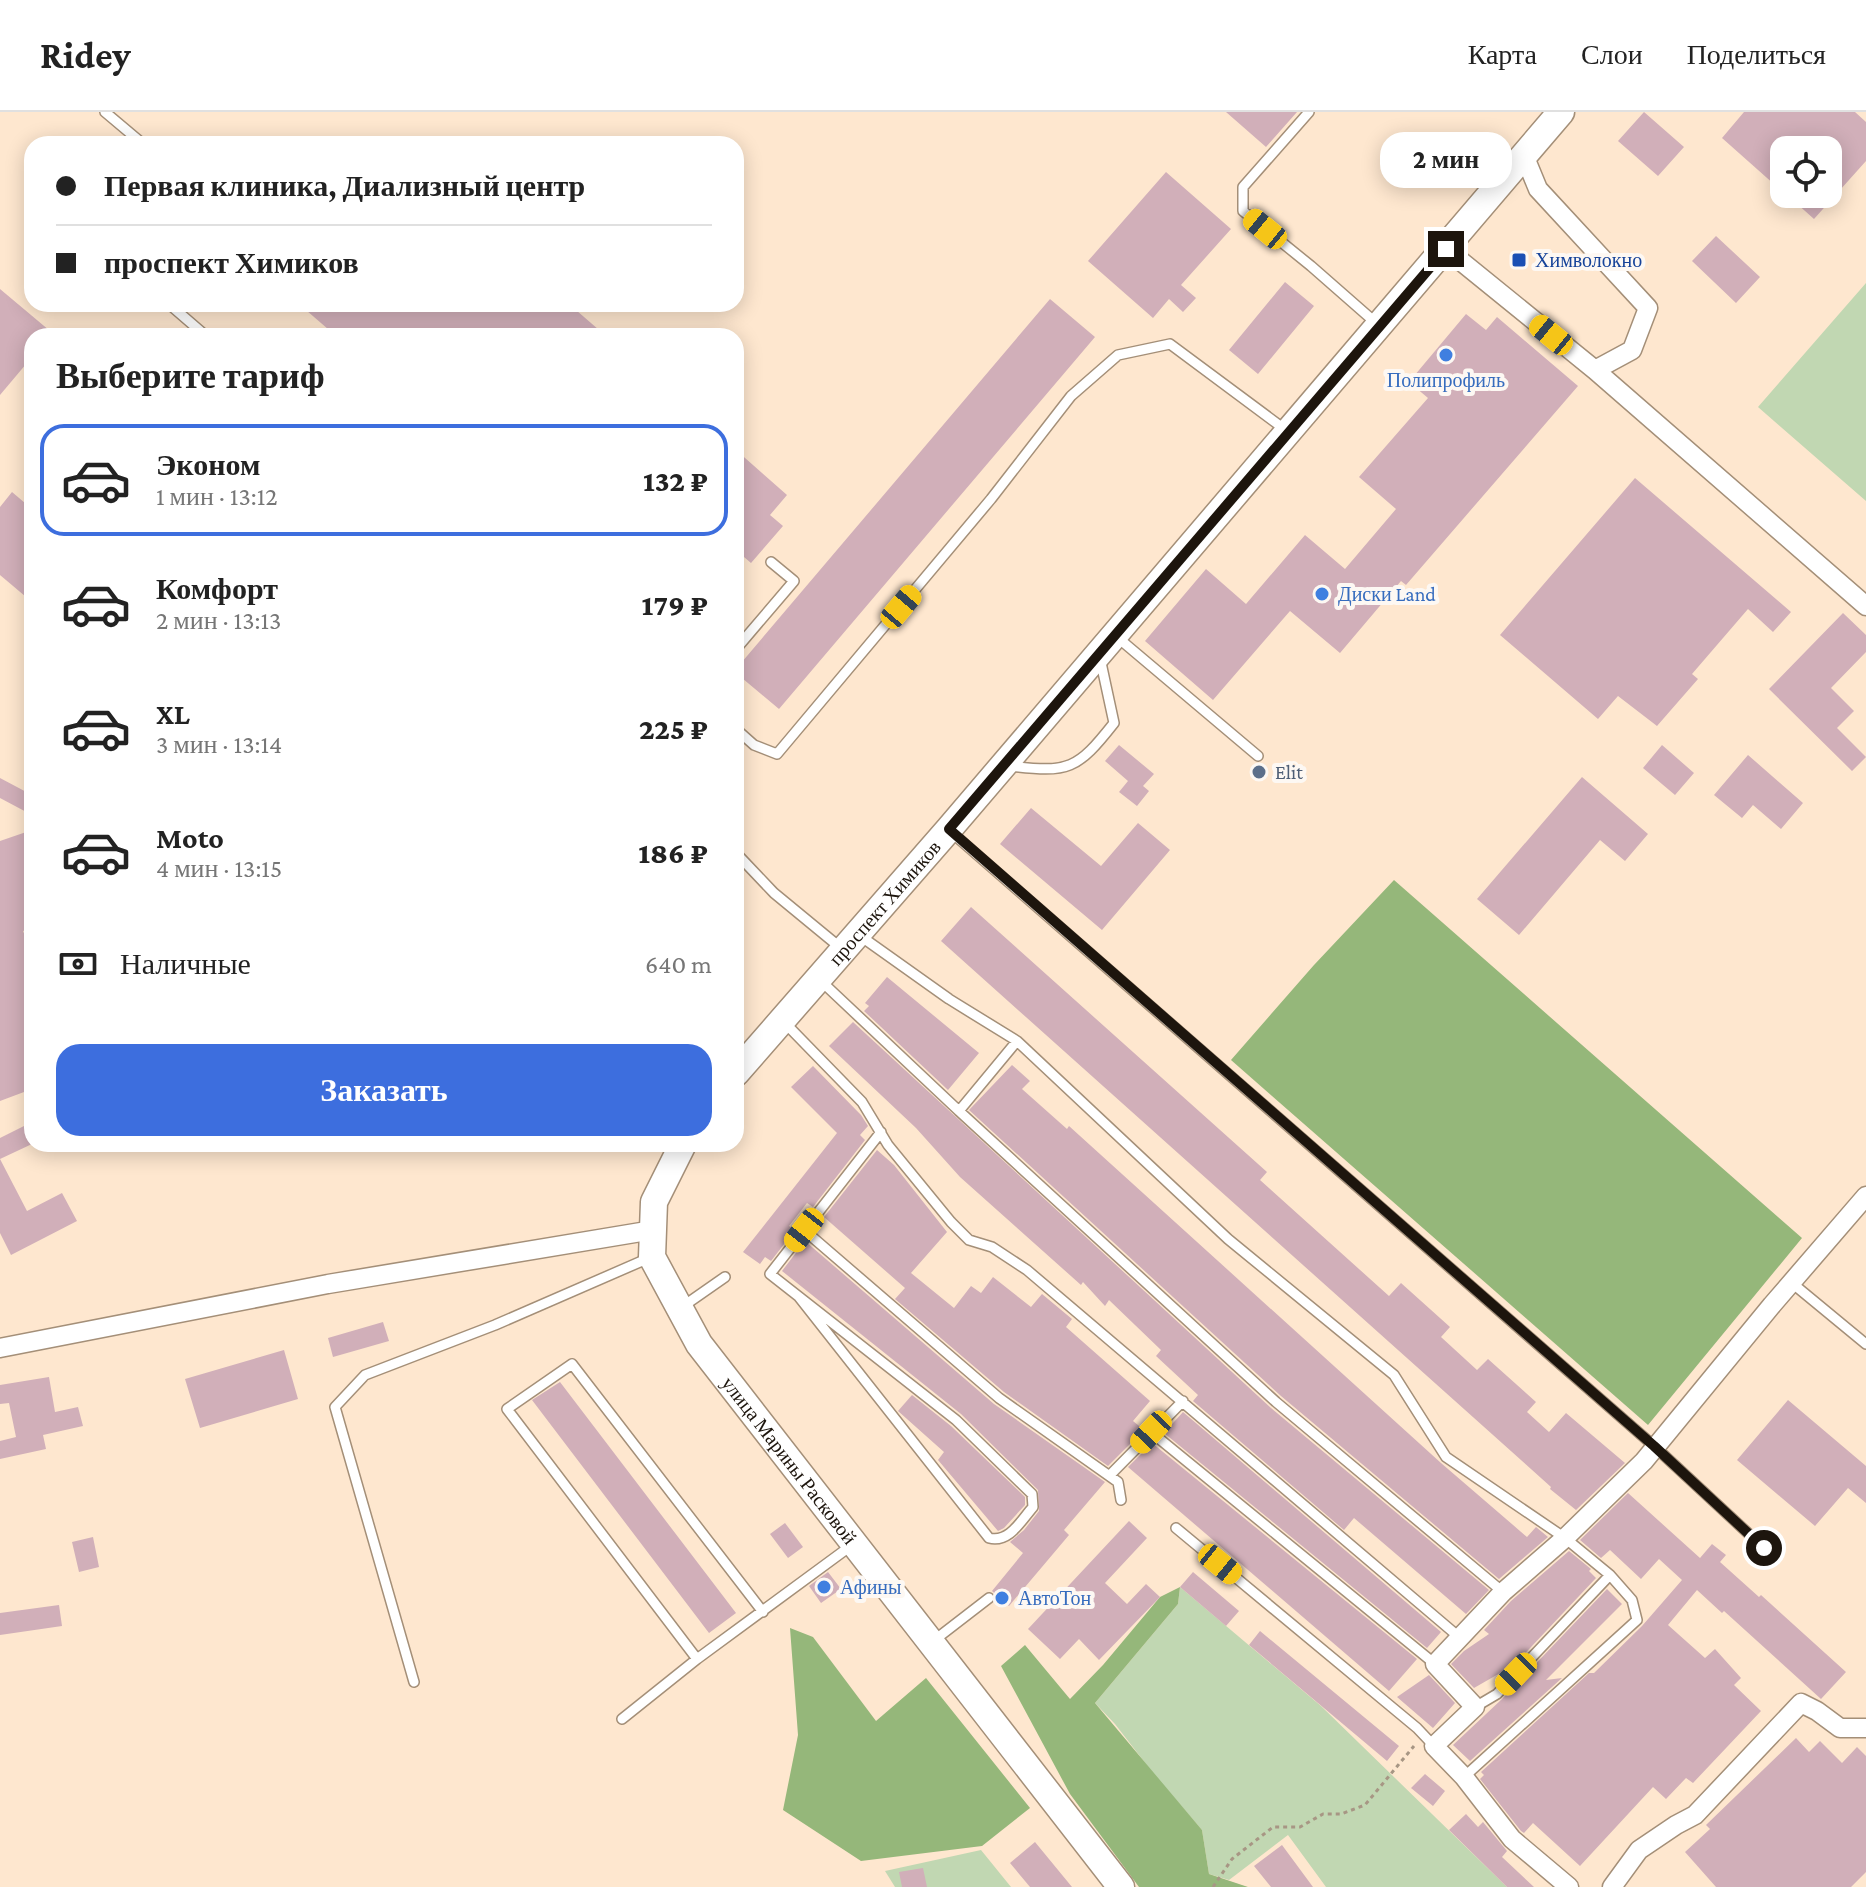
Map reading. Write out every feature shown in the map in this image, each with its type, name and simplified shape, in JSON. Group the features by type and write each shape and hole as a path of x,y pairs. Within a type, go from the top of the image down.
{"main road":[{"name":"проспект Химиков","path":"744,1064 949,829 1561,112"},
{"path":"652,1257 654,1202 679,1152"},
{"name":"улица Марины Расковой","path":"652,1257 699,1344 1121,1887"}],"street":[{"path":"1524,155 1538,189 1648,308 1632,350 1595,370"},
{"path":"1446,249 1595,370 1866,606"},
{"path":"1569,1887 1512,1839 1464,1777 1429,1741 1475,1707 1435,1664 1503,1592 1565,1538 1644,1461 1866,1196"},
{"path":"0,1348 328,1284 653,1230"},
{"path":"1612,1887 1639,1850 1695,1815 1801,1703 1840,1728 1866,1728"}],"lane":[{"path":"105,112 134,136"},
{"path":"1309,112 1243,187 1243,211 1379,326"},
{"path":"178,312 197,328"},
{"path":"744,736 754,745 777,754 991,499 1071,396 1118,355 1170,344 1287,431"},
{"path":"744,640 794,581 771,562"},
{"path":"1107,644 1258,756"},
{"path":"1003,765 1050,771 1074,764 1099,742 1114,723 1107,644"},
{"path":"949,829 1654,1446 1764,1548"},
{"path":"744,861 774,893 1017,1041 1228,1239 1394,1375 1446,1457 1565,1538 1610,1575 1632,1600 1637,1620 1464,1777"},
{"path":"818,977 1276,1402 1503,1592"},
{"path":"782,1019 862,1102 881,1132 942,1211 969,1240 992,1247 1027,1270 1459,1637"},
{"path":"959,1111 1017,1041"},
{"path":"799,1297 989,1538 998,1540 1008,1536 1033,1507 1032,1494 956,1420 770,1274 881,1132"},
{"path":"804,1230 999,1398 1110,1475 1118,1482 1121,1500"},
{"path":"414,1682 335,1407 365,1375 495,1325 652,1257"},
{"path":"680,1308 725,1277"},
{"path":"1791,1282 1866,1344"},
{"path":"697,1659 507,1409 572,1364 763,1612"},
{"path":"1110,1475 1183,1401"},
{"path":"1151,1432 1435,1664"},
{"path":"1176,1528 1429,1741"},
{"path":"622,1719 697,1659 855,1543"},
{"path":"1475,1707 1497,1694 1610,1575"},
{"path":"932,1642 989,1598"}],"path":[{"path":"1213,1887 1232,1859 1273,1827 1300,1827 1323,1814 1341,1814 1365,1805 1401,1760 1429,1741"}],"green space":[{"path":"1866,283 1866,501 1758,407"},
{"path":"1394,880 1802,1238 1648,1425 1231,1060"},
{"path":"1180,1587 1321,1706 1507,1887 1326,1887 1288,1835 1229,1880 1209,1874 1202,1830 1095,1703 1178,1604"},
{"path":"1180,1587 1178,1604 1095,1703 1202,1830 1209,1874 1248,1887 1139,1887 1070,1794 1001,1666 1025,1645 1070,1699 1160,1597"},
{"path":"790,1628 813,1637 876,1721 926,1678 1030,1808 982,1846 861,1861 783,1810 798,1735"},
{"path":"981,1850 1011,1887 895,1887 885,1871"}],"building":[{"path":"1226,112 1297,112 1266,147"},
{"path":"1644,112 1684,147 1658,176 1618,141"},
{"path":"1744,112 1855,112 1866,122 1866,161 1842,188 1842,136 1770,136 1770,181 1722,138"},
{"path":"1166,172 1231,229 1181,285 1196,298 1183,312 1169,299 1153,318 1088,261"},
{"path":"1802,208 1824,208 1814,219"},
{"path":"1716,236 1760,277 1736,303 1692,261"},
{"path":"1285,282 1314,306 1258,374 1229,350"},
{"path":"0,289 46,328 24,328 24,366 0,395"},
{"path":"1050,299 1095,337 779,709 744,680 744,660"},
{"path":"308,312 578,312 597,328 327,328"},
{"path":"1466,314 1486,330 1497,317 1578,386 1406,585 1401,581 1340,653 1290,611 1213,700 1145,641 1206,569 1246,604 1305,535 1345,569 1396,509 1359,477 1428,398 1409,382"},
{"path":"744,457 787,495 770,515 783,526 751,563 744,557"},
{"path":"1635,478 1791,612 1773,632 1748,609 1692,674 1698,679 1657,726 1618,696 1598,719 1500,635"},
{"path":"12,492 24,502 24,595 0,575 0,507"},
{"path":"1843,613 1866,635 1866,652 1831,688 1854,711 1837,728 1866,757 1852,771 1769,689"},
{"path":"1119,745 1154,774 1143,786 1149,791 1137,806 1119,792 1128,781 1105,761"},
{"path":"1662,745 1694,773 1675,795 1643,768"},
{"path":"1748,755 1803,803 1781,829 1753,805 1742,818 1714,795"},
{"path":"1582,777 1648,834 1625,861 1600,840 1519,935 1477,899"},
{"path":"0,778 24,791 24,811 0,798"},
{"path":"1031,808 1101,866 1138,823 1170,850 1102,930 1000,844"},
{"path":"24,833 24,1092 0,1101 0,841"},
{"path":"971,907 1267,1172 1260,1180 1389,1296 1401,1283 1450,1327 1441,1337 1477,1370 1488,1359 1536,1402 1527,1412 1549,1432 1566,1413 1625,1463 1576,1510 1550,1489 941,941"},
{"path":"887,977 979,1053 948,1090 864,1011 869,1006 865,1003"},
{"path":"853,1022 1271,1408 1489,1590 1466,1614 1354,1518 1344,1530 1193,1401 1198,1395 1156,1356 1161,1350 1109,1300 1105,1306 1083,1282 1081,1285 960,1177 916,1128 829,1046"},
{"path":"1012,1065 1030,1081 1022,1089 1067,1129 1069,1126 1441,1463 1527,1537 1536,1527 1548,1537 1499,1579 1281,1396 969,1110"},
{"path":"813,1066 861,1115 868,1126 860,1135 865,1140 813,1207 807,1203 789,1226 795,1230 771,1261 765,1257 760,1264 743,1252 837,1133 791,1087"},
{"path":"24,1126 24,1148 0,1159 0,1138"},
{"path":"877,1150 894,1165 947,1232 911,1273 954,1308 971,1286 981,1293 993,1277 1031,1307 1042,1294 1072,1319 1066,1327 1150,1401 1133,1421 1144,1430 1108,1466 1004,1392 895,1299 905,1288 824,1217"},
{"path":"0,1159 27,1211 62,1193 77,1221 11,1255 0,1233"},
{"path":"805,1241 994,1404 1105,1482 1064,1530 1069,1535 1009,1606 992,1591 1023,1553 1010,1542 1039,1511 1038,1490 961,1414 782,1271"},
{"path":"383,1322 389,1341 333,1357 328,1338"},
{"path":"284,1350 298,1399 200,1428 185,1379"},
{"path":"49,1377 55,1412 78,1407 83,1426 43,1435 46,1449 0,1459 0,1441 16,1437 9,1403 0,1404 0,1385"},
{"path":"560,1382 736,1613 709,1633 532,1400"},
{"path":"912,1395 951,1426 1025,1497 1025,1505 1004,1528 998,1531 938,1460 944,1452 898,1411"},
{"path":"1788,1400 1866,1466 1866,1503 1848,1488 1815,1526 1737,1460"},
{"path":"1183,1412 1441,1632 1427,1648 1164,1433"},
{"path":"1152,1443 1417,1659 1389,1691 1128,1467"},
{"path":"1628,1493 1700,1558 1712,1544 1726,1555 1720,1562 1846,1672 1821,1699 1697,1590 1668,1625 1705,1658 1715,1649 1741,1678 1734,1685 1761,1711 1693,1783 1686,1778 1666,1799 1653,1787 1580,1866 1533,1823 1524,1833 1521,1831 1480,1779 1484,1775 1481,1772 1589,1673 1594,1673 1642,1626 1682,1580 1659,1559 1641,1579 1610,1550 1601,1558 1580,1540"},
{"path":"1129,1521 1147,1538 1105,1583 1127,1604 1146,1584 1160,1597 1099,1660 1079,1639 1060,1659 1028,1629"},
{"path":"785,1523 803,1547 788,1558 770,1534"},
{"path":"93,1537 99,1567 79,1572 72,1542"},
{"path":"1569,1551 1591,1569 1589,1571 1596,1578 1514,1665 1474,1688 1451,1664 1489,1634 1484,1630 1511,1601"},
{"name":"Афины","path":"828,1572 841,1589 821,1603 809,1586"},
{"path":"1193,1572 1239,1611 1226,1626 1180,1587"},
{"path":"1607,1589 1622,1604 1546,1680 1562,1678 1470,1761 1453,1745 1502,1699"},
{"path":"59,1605 62,1626 0,1635 0,1613"},
{"path":"1260,1631 1399,1746 1387,1761 1249,1645"},
{"path":"1429,1675 1455,1703 1433,1728 1397,1697"},
{"path":"1796,1738 1809,1752 1820,1741 1842,1763 1857,1747 1866,1756 1866,1872 1851,1887 1716,1887 1685,1852 1710,1829 1706,1825"},
{"path":"1425,1774 1445,1791 1433,1806 1411,1788"},
{"path":"1466,1814 1478,1827 1483,1822 1507,1851 1502,1857 1534,1887 1507,1887 1449,1830"},
{"path":"1035,1842 1072,1887 1030,1887 1010,1863"},
{"path":"1282,1845 1313,1887 1271,1887 1254,1866"},
{"path":"923,1868 927,1887 902,1887 899,1872"}],"place":[{"name":"Химволокно","path":"1519,260"},
{"name":"Полипрофиль","path":"1446,355"},
{"name":"Диски Land","path":"1322,594"},
{"name":"Elit","path":"1259,772"},
{"name":"Афины","path":"824,1587"},
{"name":"АвтоТон","path":"1002,1598"}],"route":[{"path":"1446,249 949,829 1654,1446 1764,1548"}]}
